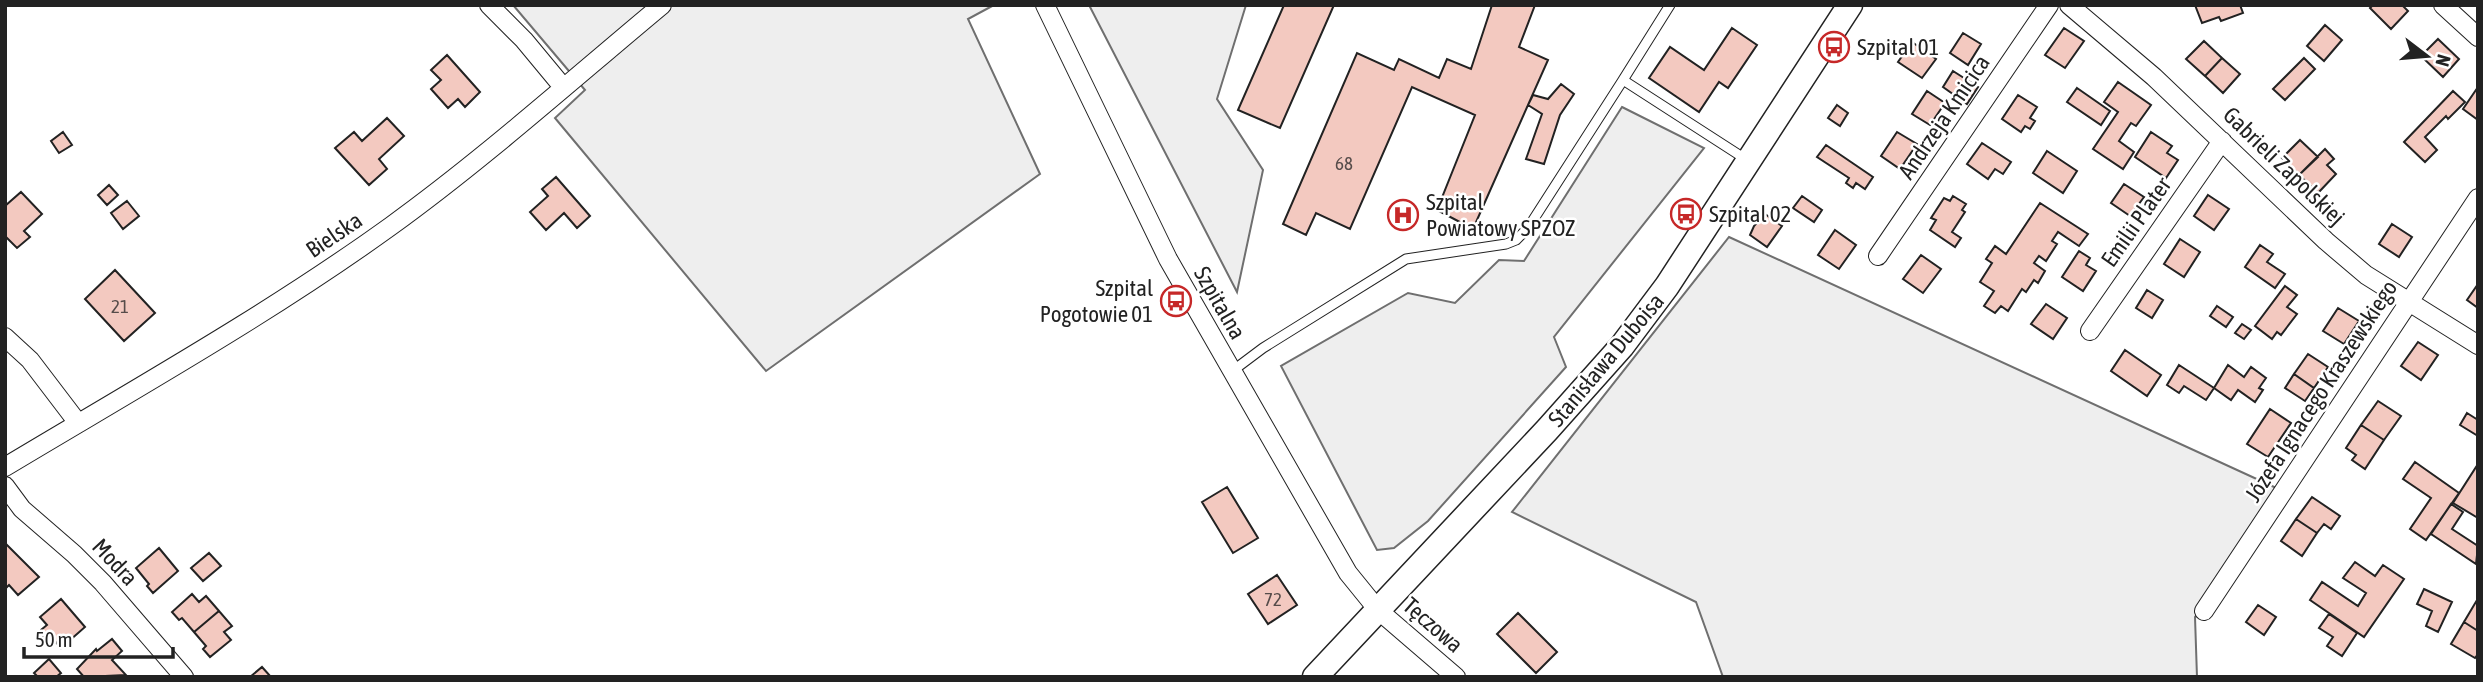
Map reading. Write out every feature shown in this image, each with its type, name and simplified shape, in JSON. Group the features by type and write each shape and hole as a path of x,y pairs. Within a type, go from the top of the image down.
{"street":[{"path":"489,5 524,40 563,87"},
{"name":"Bielska","path":"5,467 251,318 393,224 662,5"},
{"name":"Szpitalna","path":"1045,5 1168,259 1348,573 1378,610"},
{"name":"Stanisława Duboisa","path":"1315,677 1547,430 1622,346 1667,286 1850,5"},
{"name":"Andrzeja Kmicica","path":"1878,256 2049,5"},
{"name":"Gabrieli Zapolskiej","path":"2069,5 2154,77 2326,241 2366,275 2478,345"},
{"path":"2443,5 2478,37"},
{"name":"Emilii Plater","path":"2090,331 2222,141"},
{"name":"Józefa Ignacego Kraszewskiego","path":"2204,611 2478,198"},
{"path":"5,337 30,360 78,423"},
{"name":"Modra","path":"5,486 22,509 103,583 184,677"},
{"name":"Tęczowa","path":"1378,610 1456,677"}],"lane":[{"path":"1231,372 1263,348 1406,259 1486,248 1516,240 1528,228 1670,5"},
{"path":"1623,80 1749,161"}],"shaded area":[{"path":"513,5 994,5 968,19 1040,174 766,371 555,118 585,90"},
{"path":"1089,5 1246,5 1217,99 1263,170 1237,292"},
{"path":"1622,107 1704,148 1554,337 1566,367 1428,521 1394,548 1377,550 1281,366 1408,293 1455,303 1499,260 1524,261"},
{"path":"1729,237 2285,492 2195,617 2197,677 1723,677 1696,602 1512,512"}],"building":[{"path":"1284,5 1334,5 1280,128 1238,110"},
{"path":"1492,5 1535,5 1519,47 1548,60 1473,229 1437,210 1475,115 1412,87 1350,229 1316,213 1306,235 1283,224 1357,53 1394,70 1399,59 1439,78 1447,59 1471,69"},
{"path":"2195,5 2240,5 2243,13 2221,21 2219,17 2202,23"},
{"path":"2373,5 2402,5 2408,11 2391,29 2370,8"},
{"path":"2325,25 2342,40 2324,61 2307,46"},
{"path":"1732,28 1757,45 1728,88 1719,82 1699,112 1649,78 1670,47 1704,70"},
{"path":"2064,28 2084,41 2065,68 2045,55"},
{"path":"1963,33 1981,44 1968,65 1950,53"},
{"path":"2438,39 2459,59 2443,77 2421,56"},
{"path":"2204,41 2222,58 2205,76 2186,59"},
{"path":"1912,42 1936,59 1922,78 1898,62"},
{"path":"447,55 480,92 465,107 458,99 448,108 431,89 441,80 431,70"},
{"path":"2222,58 2240,74 2223,93 2205,76"},
{"path":"2304,58 2315,69 2285,100 2273,89"},
{"path":"1953,71 1978,87 1967,104 1943,87"},
{"path":"2118,82 2151,105 2136,126 2131,123 2119,141 2134,152 2123,169 2093,149 2118,112 2104,102"},
{"path":"1561,84 1574,94 1560,115 1544,164 1526,159 1542,114 1528,105 1533,95 1548,99"},
{"path":"2478,87 2478,120 2463,109"},
{"path":"2077,88 2110,111 2101,125 2067,102"},
{"path":"1927,91 1945,103 1930,125 1912,114"},
{"path":"2453,91 2465,102 2425,137 2437,150 2425,162 2404,142"},
{"path":"2018,95 2037,107 2030,118 2035,121 2030,129 2025,126 2021,132 2002,119"},
{"path":"1837,105 1848,113 1840,126 1828,118"},
{"path":"387,118 404,136 379,159 387,169 369,185 335,148 354,132 362,141"},
{"path":"63,132 72,145 59,153 51,141"},
{"path":"1897,132 1917,144 1900,169 1881,156"},
{"path":"2151,132 2172,146 2167,153 2178,160 2166,178 2135,157"},
{"path":"2300,140 2318,157 2299,175 2282,158"},
{"path":"1982,143 2011,162 2003,174 1995,169 1988,179 1967,164"},
{"path":"1826,145 1873,177 1865,189 1856,183 1853,188 1846,183 1849,178 1817,157"},
{"path":"2325,149 2334,159 2327,165 2336,174 2318,193 2299,175"},
{"path":"2047,151 2077,171 2063,193 2033,173"},
{"path":"556,177 590,216 577,228 564,213 546,230 530,212 548,196 542,189"},
{"path":"2124,184 2144,197 2130,216 2111,203"},
{"path":"109,185 118,195 107,205 98,195"},
{"path":"21,192 42,214 24,231 30,237 17,248 5,236 5,206"},
{"path":"2208,195 2229,209 2214,230 2194,216"},
{"path":"1802,196 1822,210 1814,222 1793,208"},
{"path":"1953,196 1966,204 1962,210 1965,212 1952,232 1961,238 1955,247 1930,230 1936,220 1931,218 1944,198 1950,201"},
{"path":"127,201 139,216 123,229 111,213"},
{"path":"2040,203 2088,234 2079,246 2058,232 2052,241 2057,244 2046,261 2039,256 2034,263 2045,271 2038,283 2034,280 2026,292 2022,289 2008,311 2001,306 1995,313 1984,306 1994,291 1980,282 1992,263 1986,259 1995,246 2006,254"},
{"path":"1765,214 1782,226 1767,247 1750,235"},
{"path":"2392,224 2412,237 2399,257 2379,244"},
{"path":"1835,230 1856,245 1839,269 1818,255"},
{"path":"2180,239 2200,252 2184,277 2164,264"},
{"path":"2260,245 2273,254 2267,262 2285,274 2275,288 2245,267"},
{"path":"2079,251 2090,258 2086,265 2096,271 2083,291 2062,277"},
{"path":"1921,255 1941,269 1923,293 1903,279"},
{"path":"115,270 155,313 124,341 85,299"},
{"path":"2478,284 2478,308 2467,300"},
{"path":"2285,286 2297,295 2287,307 2297,314 2281,335 2277,332 2272,339 2255,326"},
{"path":"2147,290 2163,300 2152,318 2136,308"},
{"path":"2046,304 2067,318 2053,339 2031,324"},
{"path":"2217,306 2233,317 2226,327 2210,316"},
{"path":"2338,308 2359,321 2344,344 2323,331"},
{"path":"2242,324 2251,330 2244,339 2235,333"},
{"path":"2418,342 2438,355 2421,380 2401,366"},
{"path":"2125,350 2161,375 2147,396 2111,371"},
{"path":"2308,354 2328,367 2314,388 2294,374"},
{"path":"2179,365 2214,388 2206,400 2184,386 2179,393 2167,385"},
{"path":"2228,365 2244,377 2251,367 2266,378 2259,388 2263,390 2255,402 2238,390 2231,400 2214,388"},
{"path":"2294,374 2314,388 2305,401 2285,388"},
{"path":"2378,401 2401,416 2384,440 2361,425"},
{"path":"2270,409 2291,423 2268,457 2247,444"},
{"path":"2467,413 2478,420 2478,436 2460,425"},
{"path":"2361,425 2384,440 2365,469 2352,460 2356,455 2346,448"},
{"path":"2415,462 2459,493 2426,540 2410,529 2431,498 2403,479"},
{"path":"2478,464 2478,518 2453,503"},
{"path":"1227,487 1258,538 1233,553 1202,502"},
{"path":"2312,497 2340,516 2331,529 2324,524 2317,533 2296,519"},
{"path":"2451,504 2463,512 2452,529 2478,546 2476,564 2431,534"},
{"path":"2296,519 2317,533 2302,556 2281,541"},
{"path":"7,545 39,577 18,595 9,585 5,589"},
{"path":"159,548 178,571 153,593 136,568"},
{"path":"209,553 221,566 203,581 191,568"},
{"path":"2355,562 2375,576 2383,565 2404,579 2364,637 2310,600 2322,582 2358,606 2366,593 2343,578"},
{"path":"1277,575 1297,605 1268,624 1248,594"},
{"path":"2424,589 2452,602 2438,632 2426,626 2432,611 2417,604"},
{"path":"192,594 199,602 206,596 219,611 194,632 182,618 179,620 172,612"},
{"path":"61,599 85,627 61,648 54,640 46,640 42,636 41,630 47,625 40,617"},
{"path":"2478,601 2478,631 2464,622"},
{"path":"2258,605 2276,617 2264,635 2246,622"},
{"path":"219,611 232,626 224,632 231,640 210,657 203,649 206,646 194,632"},
{"path":"1518,613 1557,652 1536,673 1497,634"},
{"path":"2329,614 2357,633 2342,656 2327,646 2333,637 2319,628"},
{"path":"2464,622 2478,631 2478,654 2475,658 2451,644"},
{"path":"112,639 122,651 112,660 126,675 84,677 77,669 96,649 97,651"},
{"path":"49,659 61,673 56,677 38,677 34,673"},
{"path":"262,667 271,677 250,677"}],"place":[{"name":"Szpital 01","path":"1834,47"},
{"name":"Szpital 02","path":"1686,214"},
{"name":"Szpital Powiatowy SPZOZ","path":"1403,215"},
{"name":"Szpital Pogotowie 01","path":"1176,301"}]}
